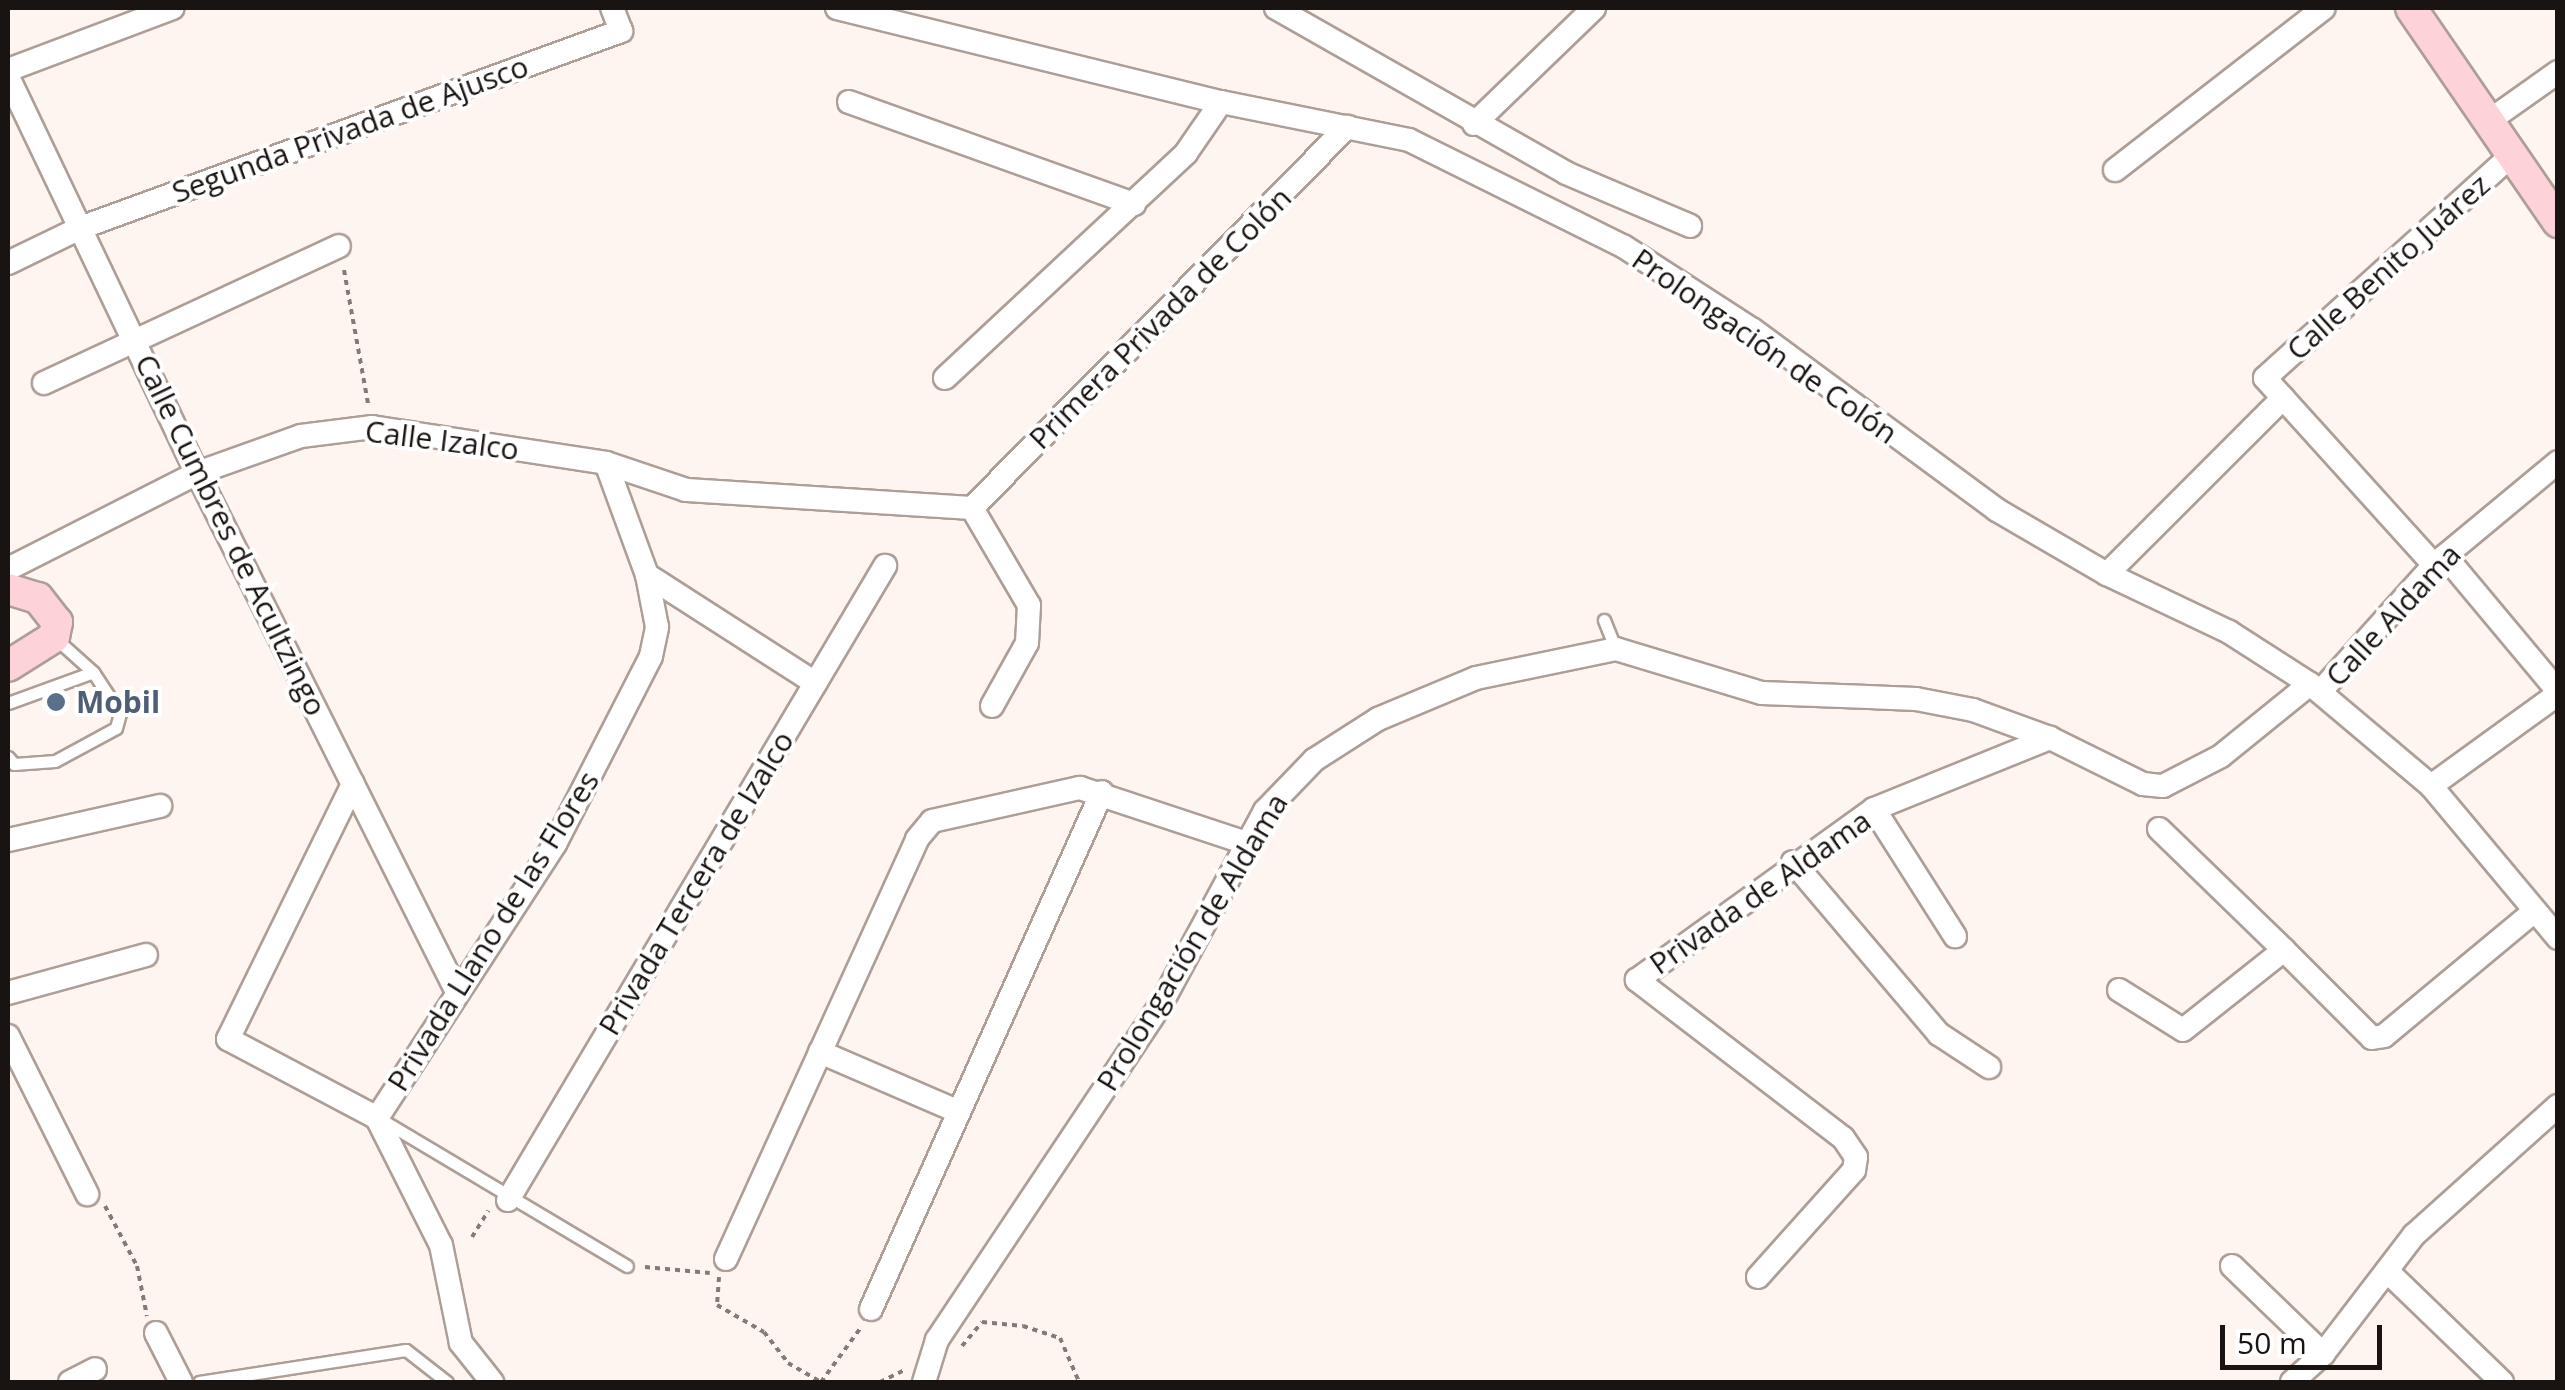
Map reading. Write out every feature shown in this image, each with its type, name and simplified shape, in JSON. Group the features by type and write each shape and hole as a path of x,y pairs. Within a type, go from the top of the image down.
{"street":[{"path":"8,73 173,8"},
{"name":"Segunda Privada de Ajusco","path":"8,263 80,228 620,30 612,8"},
{"name":"Prolongación de Colón","path":"837,8 1220,102 1409,140 1472,166 1623,246 1753,330 1996,510 2108,574 2229,632 2315,688 2431,786 2549,924"},
{"path":"1276,8 1474,124 1690,226"},
{"path":"1474,124 1594,8"},
{"path":"2115,170 2324,8"},
{"path":"2411,8 2486,124 2558,222"},
{"name":"Calle Benito Juárez","path":"2486,124 2558,72"},
{"name":"Calle Cumbres de Acultzingo","path":"8,73 80,228 136,336 196,473 457,992"},
{"path":"849,102 1134,204"},
{"path":"944,378 1186,153 1220,102"},
{"name":"Primera Privada de Colón","path":"972,508 1347,127"},
{"name":"Calle Benito Juárez","path":"2283,398 2265,378 2511,156"},
{"path":"44,383 136,336 339,246"},
{"path":"2108,574 2283,398 2439,560 2558,693 2431,786"},
{"name":"Calle Izalco","path":"8,569 196,473 301,436 372,426 606,462 686,490 972,508"},
{"path":"606,462 647,576 815,684"},
{"name":"Calle Aldama","path":"2315,688 2439,560 2558,462"},
{"path":"972,508 1029,605 1027,643 992,706"},
{"name":"Privada Tercera de Izalco","path":"501,1202 885,566"},
{"name":"Privada Llano de las Flores","path":"353,784 228,1038 376,1118 554,844 646,670 657,627 647,576"},
{"path":"8,590 38,598 52,611 54,637 8,666"},
{"name":"Prolongación de Aldama","path":"924,1382 930,1354 1161,1004 1246,842 1291,780 1378,720 1476,678 1616,649 1738,688 1819,700 1944,703 2050,738 2143,784 2163,786 2221,756 2315,688"},
{"name":"Privada de Aldama","path":"1758,1277 1854,1170 1856,1156 1843,1138 1636,980 1793,862 1874,810 2050,738"},
{"path":"726,1260 923,829 940,818 1058,788 1102,792 1246,842"},
{"path":"871,1309 1102,792"},
{"path":"8,840 160,806"},
{"path":"1874,810 1954,936"},
{"path":"2159,829 2372,1038 2384,1036 2549,924"},
{"path":"1793,862 1939,1034 1989,1067"},
{"path":"2119,990 2182,1030 2284,950"},
{"path":"8,992 146,955"},
{"path":"8,1036 86,1194"},
{"path":"820,1052 959,1112"},
{"path":"2292,1382 2323,1354 2425,1224 2558,1106"},
{"path":"376,1118 440,1245 461,1344 492,1382"},
{"path":"2232,1266 2323,1354"},
{"path":"2387,1271 2502,1382"},
{"path":"156,1333 181,1382"},
{"path":"70,1382 95,1369"}],"lane":[{"path":"1604,620 1616,649"},
{"path":"8,758 14,764 55,761 116,728 120,713 93,672 54,637"},
{"path":"8,703 93,672"},
{"name":"Privada Llano de las Flores","path":"376,1118 501,1202 628,1266"},
{"path":"199,1382 406,1350 446,1382"}],"path":[{"path":"339,246 372,426"},
{"path":"86,1194 107,1208 142,1279 145,1308"},
{"path":"472,1237 501,1202"},
{"path":"628,1266 720,1273 716,1305 764,1332 788,1363 821,1382 871,1309"},
{"path":"930,1354 958,1350 982,1322 1023,1326 1060,1338 1079,1382"}],"place":[{"name":"Mobil","path":"56,702"}]}
